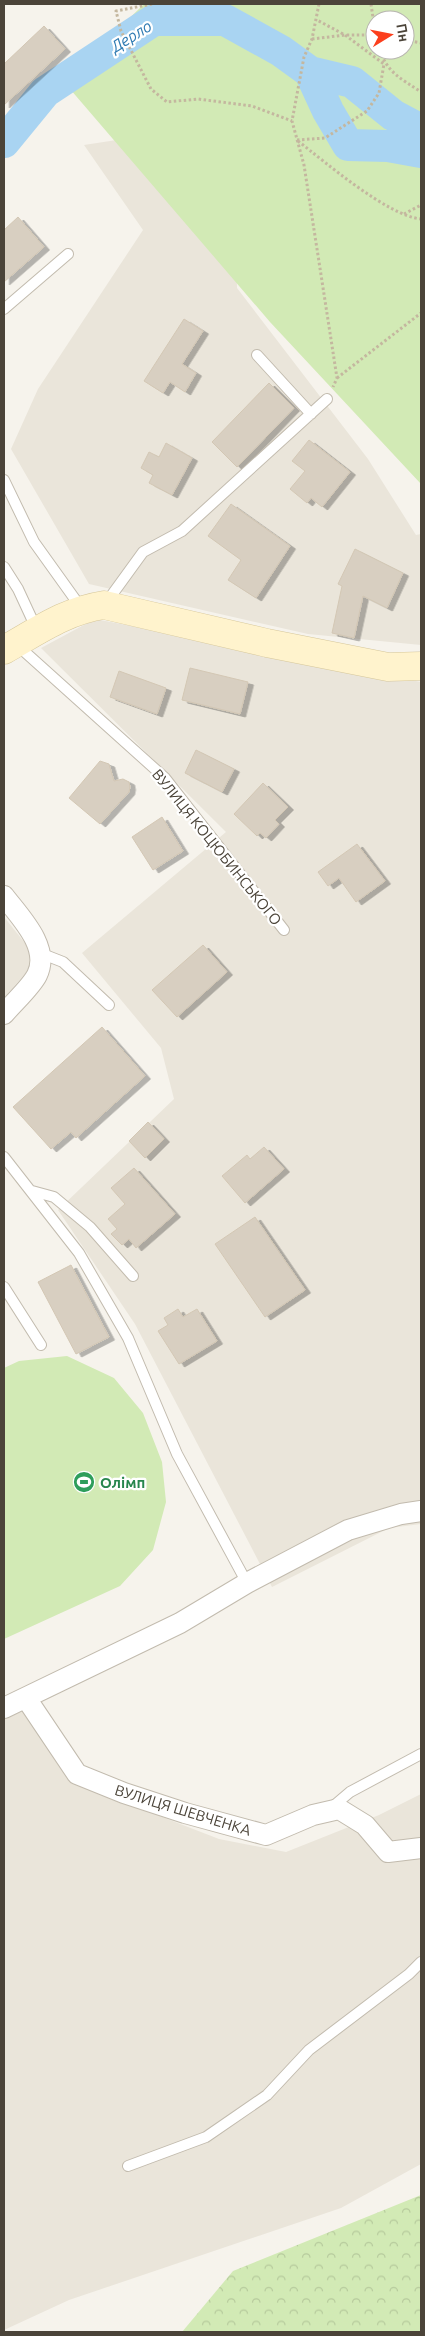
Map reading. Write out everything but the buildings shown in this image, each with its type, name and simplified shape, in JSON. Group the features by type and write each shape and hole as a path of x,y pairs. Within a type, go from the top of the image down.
{"street":[{"path":"19,641 93,607 388,667 421,666"},
{"path":"4,896 34,934 40,953 38,974 4,1014"},
{"path":"4,1708 180,1623 247,1583 348,1530 401,1514 421,1511"},
{"name":"ВУЛИЦЯ ШЕВЧЕНКА","path":"26,1698 77,1774 124,1794 266,1835 339,1809 365,1825 388,1852 421,1848"}],"lane":[{"path":"4,309 68,254"},
{"path":"257,355 311,414"},
{"path":"4,480 34,542 93,607 143,552 182,532 327,399"},
{"path":"4,567 18,588 19,641"},
{"name":"ВУЛИЦЯ КОЦЮБИНСЬКОГО","path":"19,641 165,778 284,930"},
{"path":"40,953 63,962 109,1005"},
{"path":"4,1157 79,1253 128,1338 177,1454 247,1583"},
{"path":"32,1191 54,1197 90,1226 134,1276"},
{"path":"4,1288 41,1345"},
{"path":"327,1812 350,1792 421,1754"},
{"path":"128,2166 206,2136 267,2095 310,2050 409,1974 421,1962"}],"path":[{"path":"152,4 116,11 121,31 152,89 167,102 198,99 252,106 292,120"},
{"path":"319,4 312,39 304,57 292,120 304,165 337,378"},
{"path":"317,20 345,35 397,76 421,92"},
{"path":"312,39 345,35 365,35"},
{"path":"297,140 325,138 367,111 379,93 384,64 383,60"},
{"path":"297,140 349,181 403,214 421,219"},
{"path":"403,214 421,205"},
{"path":"327,399 337,378 421,313"}],"shaded area":[{"path":"234,122 237,288 368,459 416,535 421,534 421,645 308,634 89,584 11,449 38,389 143,230 84,145"},
{"path":"95,619 421,682 421,1524 389,1528 272,1587 135,1324 58,1210 174,1099 161,1048 82,953 226,832 41,648"},
{"path":"4,917 29,948 30,968 4,998"},
{"path":"24,1711 72,1782 219,1839 286,1852 379,1815 421,1794 421,2164 341,2208 69,2300 4,2330 4,1719"}],"green space":[{"path":"144,4 421,4 421,484 270,322 64,82"},
{"name":"Олімп","path":"67,1356 114,1378 143,1413 162,1462 166,1502 153,1550 120,1586 4,1639 4,1368 19,1361"},
{"path":"421,2195 421,2332 182,2332 233,2271"}],"waterway":[{"name":"Дерло","path":"4,142 45,92 154,20 225,20 281,51 310,72 328,111 348,145 388,146 421,152"},
{"name":"Дерло","path":"310,72 352,82 393,115 421,130"}],"place":[{"name":"Олімп","path":"84,1482"}]}
